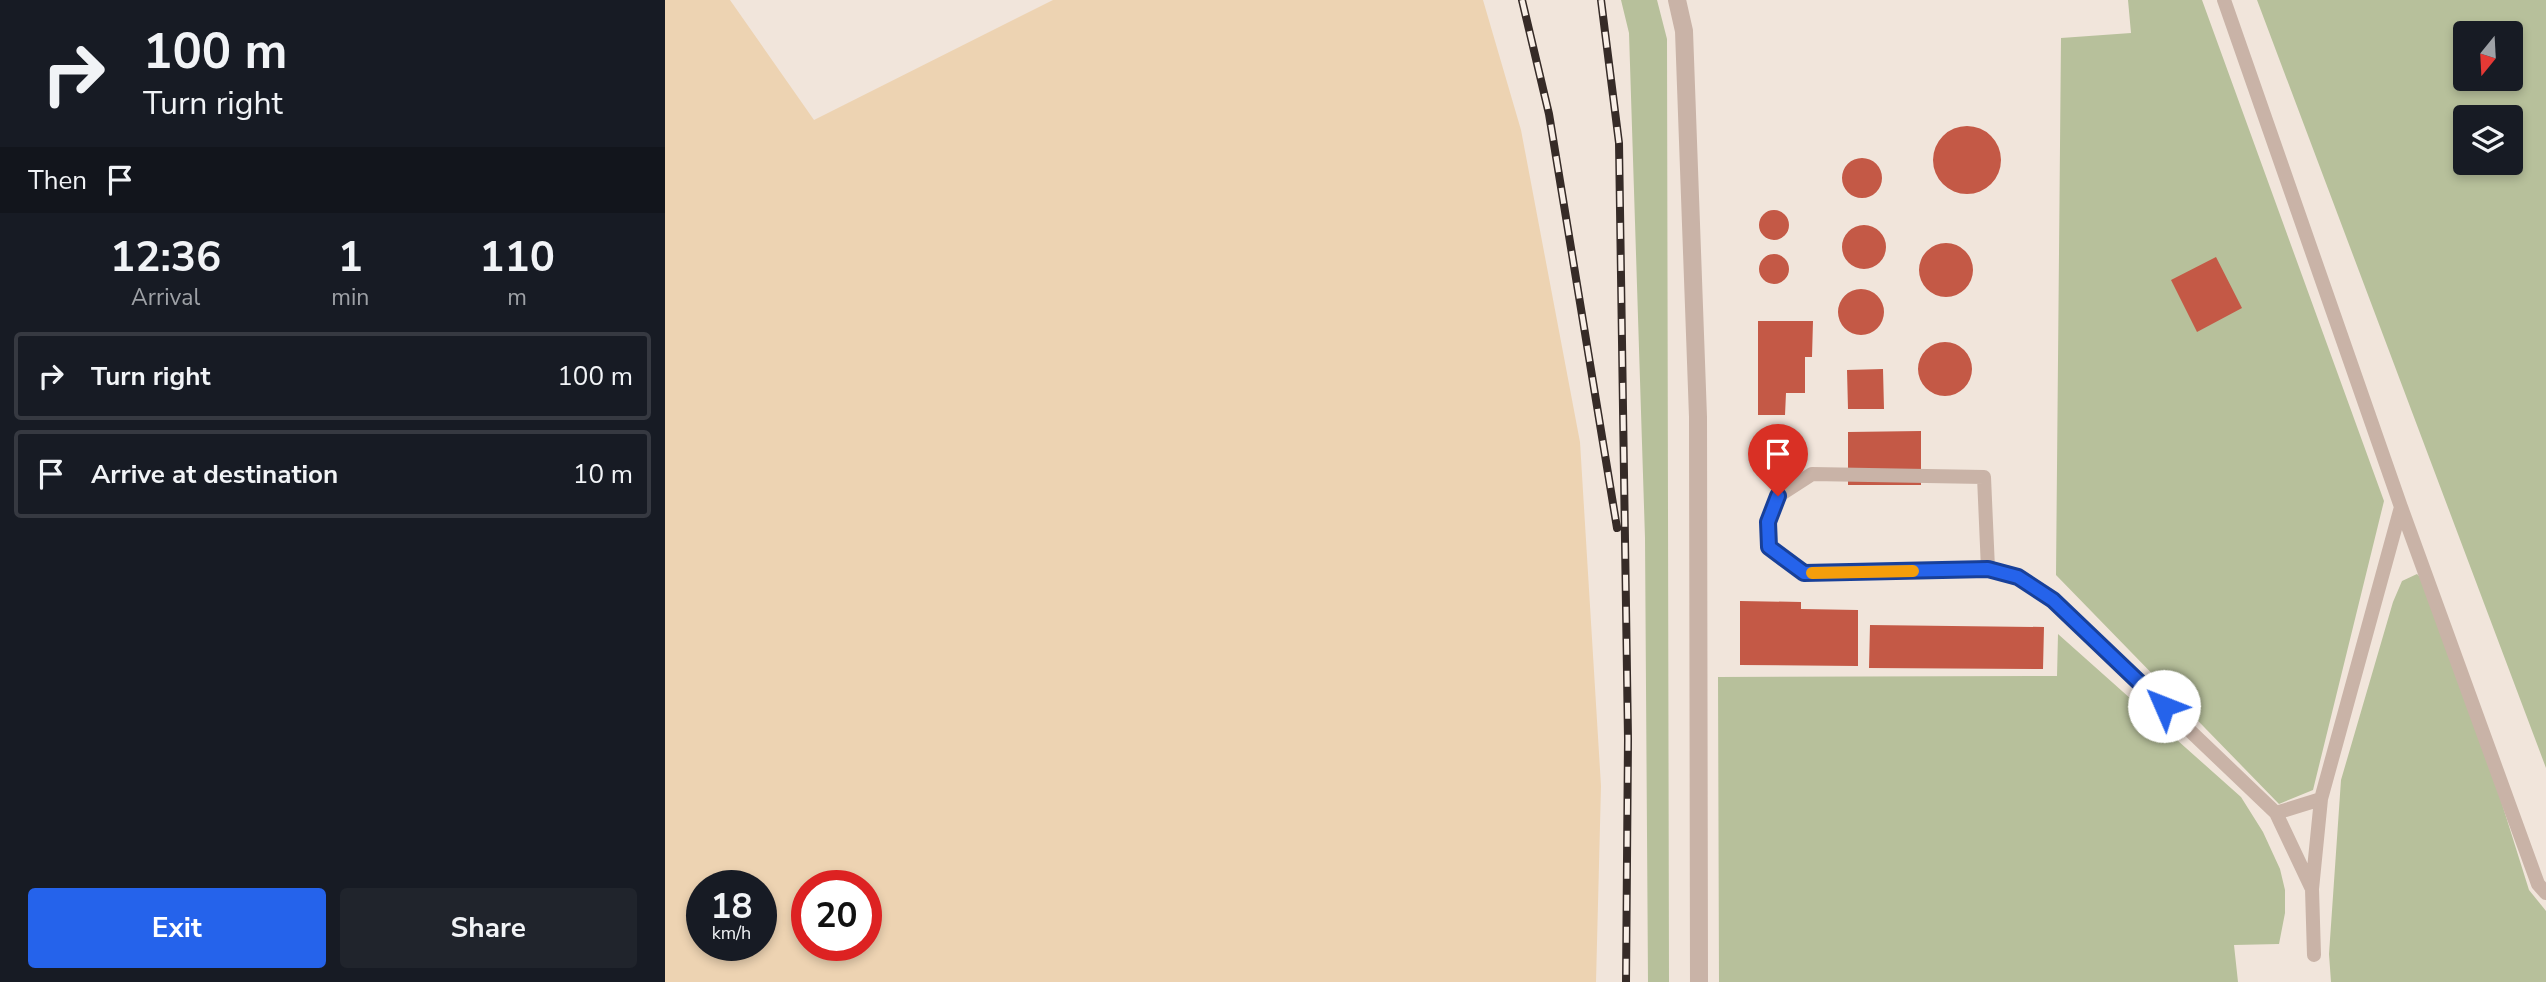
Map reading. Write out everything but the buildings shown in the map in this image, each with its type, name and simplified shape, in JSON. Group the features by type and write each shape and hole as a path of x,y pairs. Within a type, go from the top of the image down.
{"street":[{"path":"1677,0 1684,31 1698,417 1699,982"}],"lane":[{"path":"2224,0 2401,507 2537,884 2546,893"},
{"path":"1988,569 1984,477 1812,474 1778,496 1768,522 1769,547 1804,573 1988,569 2018,577 2053,600 2276,813 2312,889"},
{"path":"2314,955 2312,889 2321,799 2401,507"},
{"path":"2276,813 2321,799"}],"green space":[{"path":"1621,0 1657,0 1667,39 1669,982 1648,982 1645,538 1629,33"},
{"path":"2128,0 2202,0 2384,501 2313,790 2279,804 2056,575 2061,38 2131,33"},
{"path":"2257,0 2546,0 2546,768"},
{"path":"2417,574 2436,593 2529,890 2546,911 2546,982 2331,982 2329,954 2341,780 2393,602 2402,581"},
{"path":"2058,634 2241,797 2263,832 2280,869 2285,890 2285,913 2279,944 2234,945 2238,982 1719,982 1718,677 2057,676"}],"sand":[{"path":"665,0 730,0 814,120 1053,0 1483,0 1521,130 1580,442 1601,786 1596,982 665,982"}],"railway":[{"path":"1522,0 1549,114 1617,528"},
{"path":"1601,0 1619,143 1628,739 1626,982"}],"slow traffic":[{"path":"1812,573 1913,571"}],"route":[{"path":"1778,496 1768,522 1769,547 1804,573 1988,569 2018,577 2053,600 2164,706"}]}
